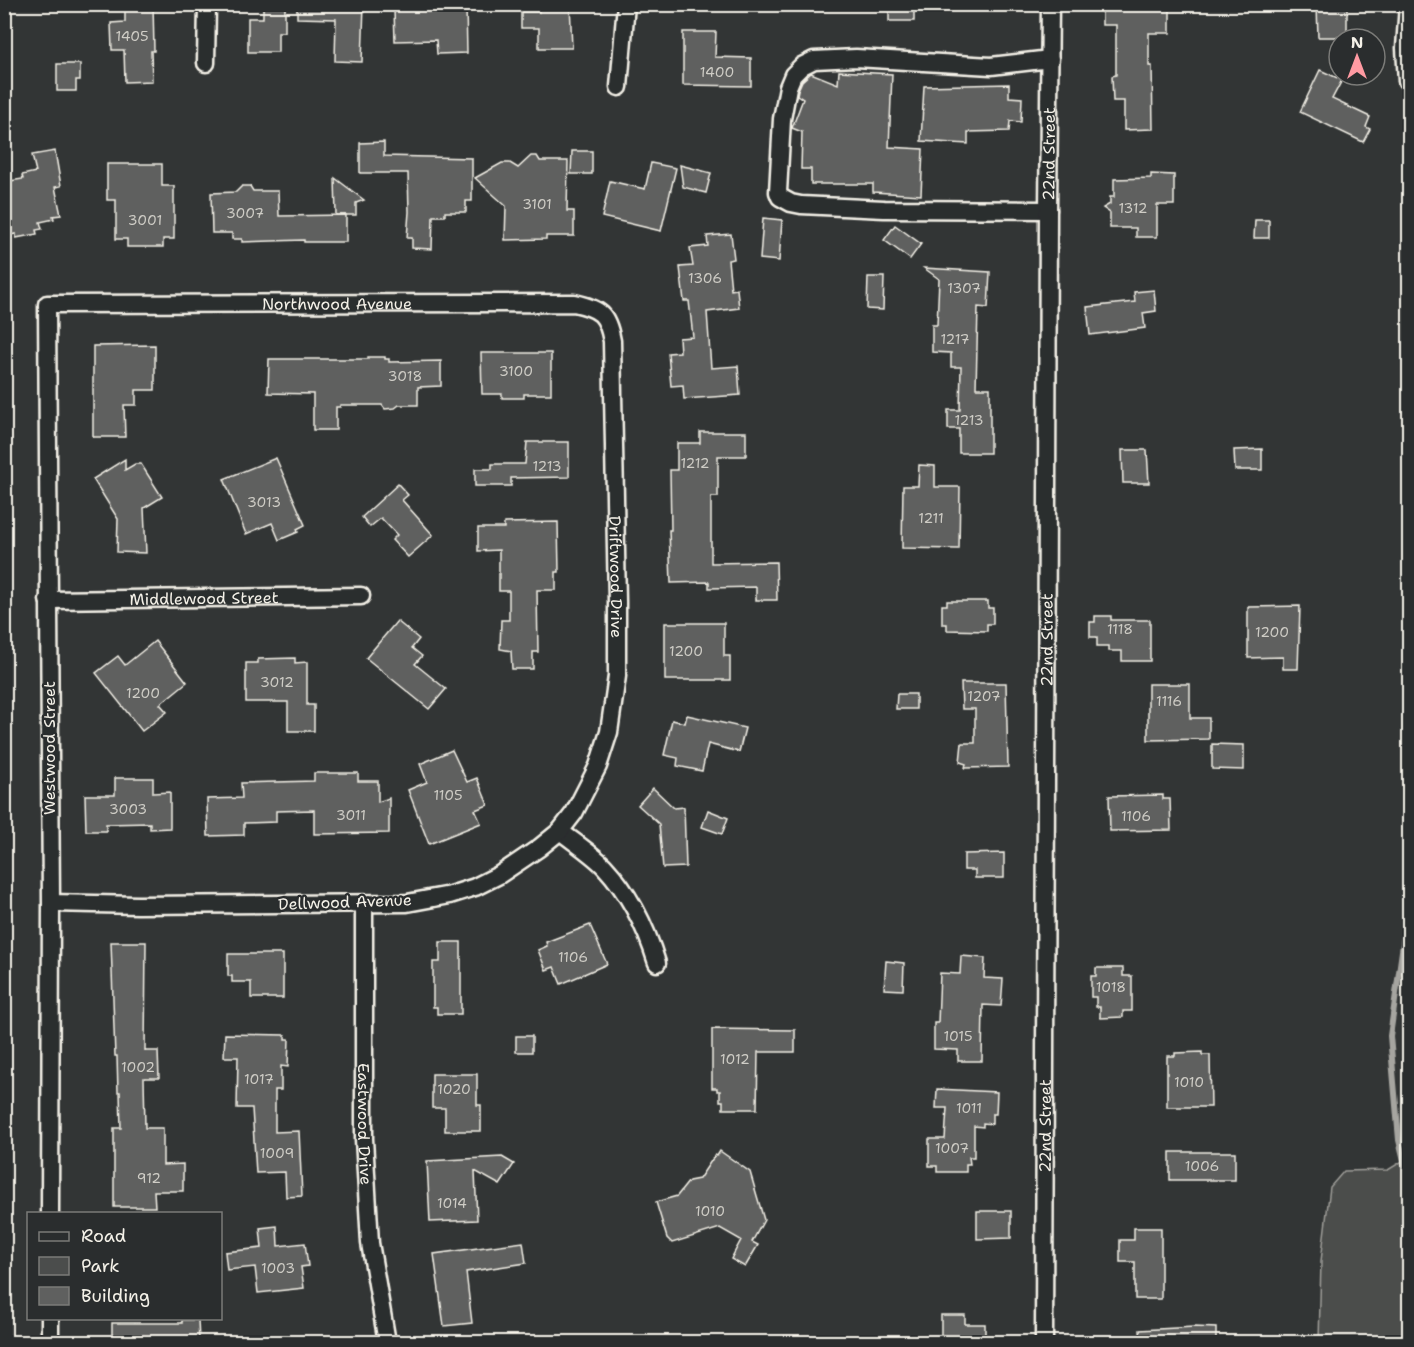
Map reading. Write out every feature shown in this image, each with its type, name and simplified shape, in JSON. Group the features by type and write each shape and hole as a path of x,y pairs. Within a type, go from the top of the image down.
{"street":[{"path":"206,63 207,4"},
{"path":"619,87 626,4"},
{"name":"22nd Street","path":"1044,1342 1050,4"},
{"path":"1407,4 1405,48 1407,81"},
{"path":"1048,210 885,209 801,205 780,197 778,192 782,119 788,87 794,75 814,60 856,58 992,66 1050,59"},
{"name":"Northwood Avenue","path":"69,303 574,303 590,306 602,312"},
{"name":"Westwood Street","path":"50,1212 51,903 47,304 69,303"},
{"name":"Driftwood Drive","path":"560,831 574,813 598,766 609,732 615,694 618,602 612,341 609,326 602,312"},
{"name":"Middlewood Street","path":"48,600 361,596"},
{"path":"560,831 602,864 623,889 650,940 657,963"},
{"name":"Dellwood Avenue","path":"51,903 138,905 407,903 450,895 475,887 500,875 560,831"},
{"name":"Eastwood Drive","path":"364,904 364,1139 370,1243 387,1342"},
{"path":"50,1320 50,1342"}],"green space":[{"path":"1409,1157 1409,1342 1319,1342 1321,1261 1330,1187 1344,1171 1388,1170"}],"building":[{"path":"125,4 153,4 152,81 125,82 124,50 112,50 111,23 125,22"},
{"path":"263,4 285,4 285,32 278,32 278,52 248,52 248,18 263,18"},
{"path":"297,4 364,4 362,62 335,61 336,19 297,18"},
{"path":"539,4 570,4 572,48 539,48 539,28 521,28 521,12 539,12"},
{"path":"889,4 914,4 914,21 889,21"},
{"path":"1102,4 1149,4 1149,9 1170,8 1170,33 1149,33 1153,129 1124,130 1124,101 1113,101 1112,76 1116,75 1116,25 1102,25"},
{"path":"1317,5 1347,5 1347,27 1327,27 1327,37 1318,37"},
{"path":"466,7 467,53 437,54 436,40 395,41 394,9"},
{"path":"683,32 716,32 715,57 751,58 751,86 683,85"},
{"path":"57,64 80,64 80,80 76,80 76,91 57,91"},
{"path":"1320,70 1327,73 1327,87 1338,87 1332,99 1370,117 1366,127 1370,129 1363,142 1300,112"},
{"path":"839,71 892,74 889,147 923,149 921,195 873,192 873,184 811,184 811,169 801,169 802,132 792,128 803,99 797,95 798,90 802,81 811,73 838,84"},
{"path":"1009,84 1009,97 1022,98 1021,122 1010,121 1009,131 968,132 968,144 921,141 924,86"},
{"path":"384,142 384,156 472,158 472,201 466,201 466,212 445,212 445,216 433,216 432,249 412,248 412,238 407,238 408,173 360,173 360,143"},
{"path":"55,151 61,186 55,187 61,215 40,222 42,229 36,230 37,234 16,238 16,234 10,235 8,228 4,229 4,182 23,179 22,175 36,172 32,155"},
{"path":"572,151 592,151 592,174 571,174"},
{"path":"531,156 537,156 540,161 568,161 567,211 574,211 574,236 505,240 506,206 475,178 502,163 510,163 518,168"},
{"path":"651,163 676,168 661,231 602,217 610,181 645,189"},
{"path":"107,164 162,164 162,186 174,186 174,239 163,239 163,247 127,247 127,239 116,239 116,200 107,200"},
{"path":"680,165 711,173 706,193 683,187"},
{"path":"1151,174 1174,175 1174,205 1157,205 1157,237 1136,237 1136,228 1110,228 1110,213 1103,208 1110,204 1110,197 1114,197 1114,179 1151,178"},
{"path":"335,178 364,200 356,203 356,215 336,215"},
{"path":"242,186 250,186 253,191 278,191 279,216 346,215 346,242 304,242 304,240 242,242 242,239 232,239 232,233 212,233 211,193 236,192"},
{"path":"763,218 782,220 779,261 760,259"},
{"path":"1255,220 1269,220 1269,238 1254,238"},
{"path":"895,225 921,244 910,259 884,240"},
{"path":"731,234 734,259 728,260 731,290 737,289 739,308 707,312 711,368 738,366 740,395 684,399 683,385 671,386 668,353 680,352 679,338 693,337 689,301 684,301 680,267 693,266 690,248 708,246 707,236"},
{"path":"924,268 990,272 988,308 978,307 976,388 990,388 990,453 959,453 959,429 948,429 948,410 960,410 961,367 951,367 951,353 932,352 932,325 937,325 939,279"},
{"path":"868,277 884,277 883,310 867,309"},
{"path":"1154,290 1156,311 1143,313 1145,328 1090,335 1087,307 1135,302 1134,292"},
{"path":"155,345 155,390 136,390 136,405 124,405 125,437 93,437 93,346"},
{"path":"481,353 551,353 551,394 524,394 524,398 502,398 502,394 482,394"},
{"path":"368,357 385,357 389,359 389,362 441,361 441,386 418,387 418,405 399,405 385,409 382,405 340,405 336,407 336,430 313,430 313,394 268,393 269,359 368,359"},
{"path":"700,432 746,432 746,456 718,456 718,497 711,497 711,563 776,562 777,600 756,600 756,587 709,588 709,582 671,583 670,470 677,470 677,443 700,443"},
{"path":"527,442 569,442 569,477 511,478 511,486 475,486 475,469 492,469 492,464 525,464"},
{"path":"1262,449 1262,470 1235,470 1234,450"},
{"path":"1122,450 1147,450 1149,483 1123,483"},
{"path":"276,458 305,525 297,529 298,532 279,540 272,523 246,534 224,479"},
{"path":"125,459 125,470 135,464 141,464 162,497 144,508 146,553 117,552 118,519 93,479"},
{"path":"919,465 935,466 935,487 960,487 959,549 902,548 903,486 918,486"},
{"path":"398,484 408,495 402,500 433,535 408,557 392,540 397,535 381,518 370,527 362,517"},
{"path":"558,522 559,572 556,572 556,590 537,590 538,652 533,652 533,669 512,669 511,651 500,649 501,620 509,620 509,591 499,591 499,550 478,551 478,528 504,528 504,523"},
{"path":"947,601 988,601 988,608 993,608 993,624 987,624 987,631 947,630 947,624 942,624 942,605 947,605"},
{"path":"1300,606 1298,669 1283,669 1283,657 1248,658 1248,607"},
{"path":"1095,616 1111,616 1111,620 1150,620 1150,661 1122,661 1122,651 1109,651 1109,646 1097,646 1097,637 1090,637 1090,622 1095,622"},
{"path":"397,621 419,639 412,648 422,656 415,664 446,689 429,709 366,658"},
{"path":"665,623 724,623 724,656 730,656 730,680 665,680"},
{"path":"155,641 187,682 160,704 167,712 142,731 96,673 118,656 125,665"},
{"path":"295,658 295,663 307,662 307,705 314,705 314,731 288,731 288,702 246,702 246,663 258,663 258,659"},
{"path":"961,683 1006,683 1008,767 965,768 966,764 960,762 962,743 975,743 975,709 962,709"},
{"path":"1148,684 1190,684 1190,718 1209,718 1209,739 1148,740"},
{"path":"897,694 916,694 916,709 896,709"},
{"path":"687,715 745,728 739,752 708,744 702,771 677,766 678,758 664,755 672,720 685,723"},
{"path":"1212,744 1244,745 1244,770 1212,769"},
{"path":"452,750 467,782 477,778 488,805 475,810 481,823 429,844 408,790 427,782 420,764"},
{"path":"314,773 358,773 358,781 378,781 378,802 389,798 389,833 314,834 314,810 276,811 276,822 244,823 244,835 208,836 207,799 242,798 241,783 314,781"},
{"path":"115,778 153,778 153,793 170,792 170,828 150,829 150,823 106,824 106,831 86,831 85,795 115,795"},
{"path":"653,788 674,808 684,807 686,867 663,868 659,824 638,805"},
{"path":"1163,795 1163,799 1170,799 1171,830 1110,831 1109,796"},
{"path":"708,810 728,818 722,834 702,827"},
{"path":"1004,853 1004,878 975,878 975,870 964,870 964,854"},
{"path":"590,925 607,964 561,984 554,967 546,970 538,950 547,946 546,942"},
{"path":"111,942 146,942 145,1051 158,1051 159,1078 144,1078 145,1128 163,1128 163,1165 183,1164 183,1191 154,1191 155,1207 114,1207 114,1128 121,1128 117,1056 115,1056"},
{"path":"440,942 461,942 461,1014 437,1014 437,1007 433,1007 433,962 440,962"},
{"path":"228,954 283,954 283,998 251,998 251,982 232,982 232,976 228,976"},
{"path":"961,956 985,958 984,978 1003,979 1001,1006 983,1005 982,1061 958,1061 958,1050 934,1049 934,1023 938,1023 940,973 960,974"},
{"path":"886,961 904,963 903,990 884,989"},
{"path":"1096,968 1123,968 1123,976 1132,976 1132,1011 1123,1011 1123,1017 1100,1018 1100,1007 1096,1007 1096,997 1091,997 1091,976 1096,976"},
{"path":"712,1029 795,1030 795,1052 758,1052 757,1109 723,1109 720,1091 712,1088"},
{"path":"225,1034 285,1035 285,1039 289,1039 288,1067 281,1066 281,1090 275,1090 275,1132 299,1131 302,1196 286,1197 285,1172 256,1173 252,1108 237,1108 238,1057 224,1057"},
{"path":"516,1036 532,1036 532,1052 516,1052"},
{"path":"1202,1052 1202,1055 1210,1055 1211,1107 1167,1107 1167,1056 1175,1056 1175,1053"},
{"path":"432,1074 477,1074 477,1105 481,1105 481,1131 445,1131 445,1108 432,1108"},
{"path":"937,1089 997,1092 996,1114 992,1114 992,1124 983,1123 983,1127 974,1126 974,1157 969,1157 970,1164 966,1164 966,1172 937,1172 937,1166 929,1166 929,1139 945,1139 947,1108 936,1108"},
{"path":"720,1151 750,1172 764,1220 752,1242 758,1245 745,1267 731,1259 741,1240 720,1228 672,1243 667,1238 656,1202 677,1196 689,1181 699,1179"},
{"path":"1170,1152 1235,1152 1235,1180 1170,1180"},
{"path":"502,1157 514,1164 500,1185 475,1171 477,1220 430,1222 427,1161"},
{"path":"977,1211 1011,1211 1011,1238 977,1239"},
{"path":"277,1226 278,1246 305,1243 308,1266 301,1267 304,1288 258,1293 255,1267 227,1270 225,1252 262,1248 260,1228"},
{"path":"1134,1228 1161,1228 1161,1299 1135,1299 1135,1262 1120,1262 1120,1240 1134,1240"},
{"path":"523,1242 526,1263 466,1272 472,1323 444,1326 434,1254"},
{"path":"941,1315 965,1315 965,1324 985,1324 985,1342 941,1342"},
{"path":"182,1320 198,1320 199,1340 112,1342 112,1323 182,1323"},
{"path":"1216,1328 1216,1342 1141,1342 1140,1330"}],"waterway":[{"path":"1410,912 1404,937 1390,1036 1399,1140 1410,1185"}]}
